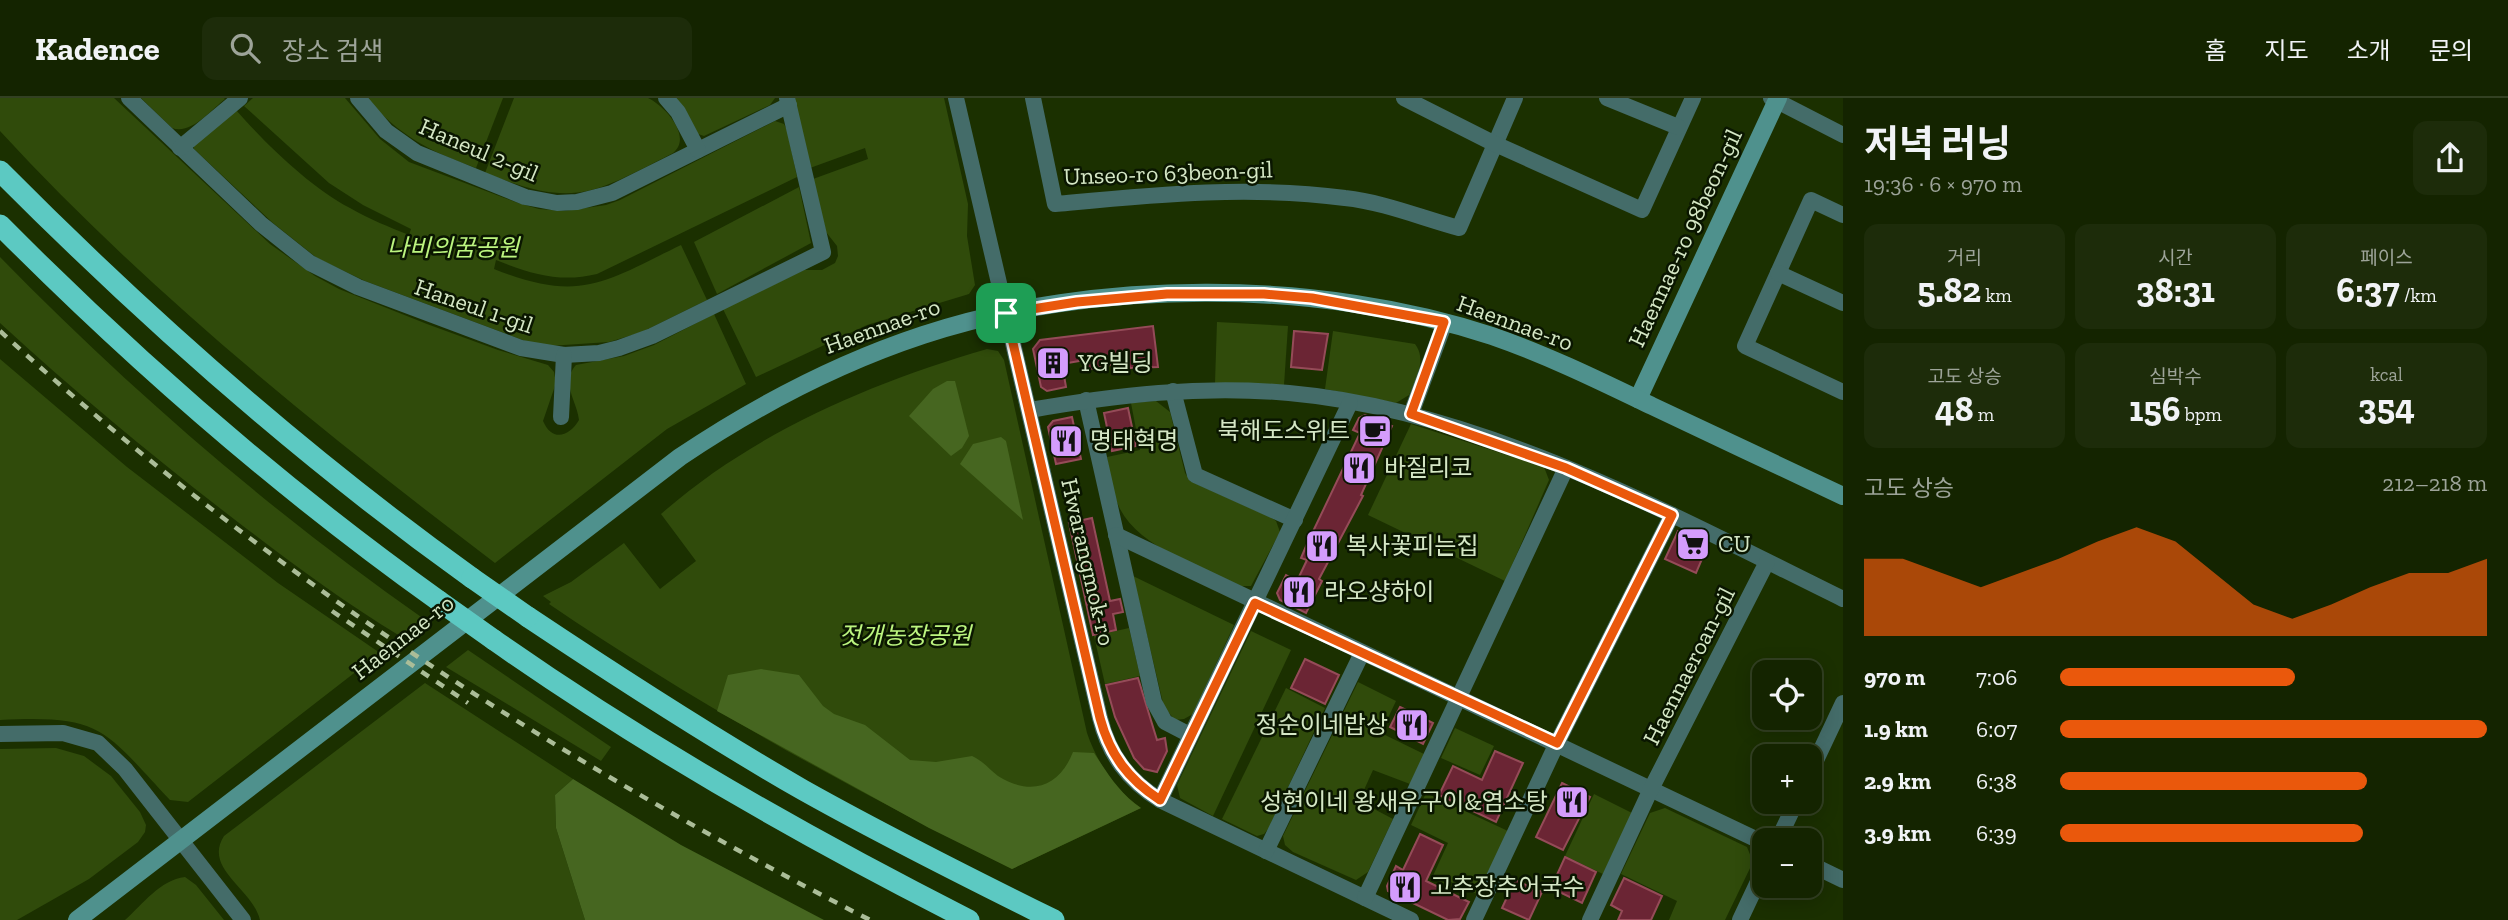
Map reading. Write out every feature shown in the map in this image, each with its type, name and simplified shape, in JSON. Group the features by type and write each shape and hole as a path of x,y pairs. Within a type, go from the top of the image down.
{"highway":[{"path":"0,171 118,288 222,381 360,494 472,578 655,701 801,789 888,837 1054,920"},
{"path":"0,225 127,347 261,463 343,530 439,601 569,691 713,782 816,840 969,920"}],"main road":[{"name":"Haennae-ro 98beon-gil","path":"1637,399 1775,99"},
{"name":"Haennae-ro","path":"77,920 533,567 680,457 727,426 773,398 867,355 926,334 1006,313 1122,297 1264,294 1348,303 1444,322 1530,351 1843,496"}],"street":[{"name":"Haneul 1-gil","path":"129,98 261,224 310,263 358,287 491,339 521,348 564,355 599,353 636,343 823,252 788,101"},
{"path":"180,148 240,98"},
{"name":"Haneul 2-gil","path":"358,98 386,131 416,153 541,201 577,202 612,193 788,101"},
{"path":"666,98 678,112 698,150"},
{"name":"Hwarangmok-ro","path":"956,98 1104,736 1122,769 1138,786 1160,800 1411,920"},
{"name":"Unseo-ro 63beon-gil","path":"1033,98 1055,204 1175,192 1256,190 1348,198 1459,228 1493,143 1515,98"},
{"path":"1404,98 1493,143 1642,210 1693,98"},
{"path":"1607,98 1678,127"},
{"path":"1775,99 1843,135"},
{"path":"1843,215 1811,200 1745,346 1843,392"},
{"path":"1778,273 1843,303"},
{"path":"1411,414 1444,322"},
{"path":"561,417 564,355"},
{"path":"1030,410 1086,400 1173,391 1290,393 1411,414 1566,468 1672,515 1843,599"},
{"path":"1173,391 1195,475 1295,520"},
{"path":"1086,400 1154,702 1165,722 1190,735"},
{"path":"1160,800 1350,403"},
{"path":"1365,898 1566,468"},
{"path":"1474,920 1557,743 1672,515"},
{"path":"1116,535 1752,838"},
{"name":"Haennaeroan-gil","path":"1650,791 1767,562"},
{"path":"1266,851 1363,653"},
{"path":"1822,748 1843,703"},
{"path":"0,734 63,733 97,743 121,765 243,920"},
{"path":"1590,920 1650,791"},
{"path":"1822,870 1843,880"},
{"path":"1740,920 1752,894"}],"green space":[{"path":"0,98 114,98 270,244 315,276 339,289 427,324 548,365 554,372 556,383 543,421 551,432 556,434 566,433 579,420 569,385 571,372 576,365 624,356 654,345 714,314 746,384 667,429 495,563 301,411 176,304 116,248 0,131"},
{"path":"141,98 225,99 193,125 179,129 172,128"},
{"name":"나비의꿈공원","path":"253,98 345,98 380,139 409,162 539,209 565,211 606,205 620,200 775,121 784,124 787,130 797,177 597,274 571,278 546,276 496,260 494,269 549,285 570,286 591,284 610,278 681,245 707,300 642,332 609,342 549,346 528,342 365,281 317,258 273,223 194,149 194,144 236,110 289,164 320,189 364,216 409,235 411,229 363,205 329,183 244,106"},
{"path":"366,98 503,98 476,168 416,141 391,123"},
{"path":"514,98 648,98 669,115 680,139 673,153 601,187 582,192 541,191 485,173"},
{"path":"676,98 775,98 770,105 704,136 698,134"},
{"path":"793,98 944,98 968,204 967,236 975,285 969,294 867,325 756,377 723,309 804,270 822,270 835,263 838,256 837,246 826,232 813,179 868,159 865,148 810,168"},
{"path":"799,187 811,243 717,294 694,242"},
{"path":"0,257 99,354 203,448 312,536 424,619 400,636 378,622 230,516 84,398 0,323"},
{"path":"1217,322 1288,326 1284,385 1215,383"},
{"path":"1333,331 1415,344 1420,363 1409,395 1396,403 1325,389"},
{"name":"젓개농장공원","path":"987,349 998,351 1004,360 1087,733 1108,775 1123,793 1141,808 1012,869 834,777 718,711 605,641 549,604 551,602 543,596 571,582 624,543 660,589 696,561 661,514 697,485 734,459 815,414 900,378"},
{"path":"0,359 127,467 278,583 380,653 188,802 170,800 114,742 81,724 61,720 0,720"},
{"path":"947,381 955,381 969,436 962,448 951,456 909,416 933,389"},
{"path":"1156,401 1170,412 1185,473 1190,481 1276,521 1280,532 1251,586 1241,586 1157,546 1129,523 1120,509 1113,490 1107,457 1140,450 1131,403"},
{"path":"1411,424 1544,467 1549,480 1505,581 1368,515"},
{"path":"1001,437 1006,441 1023,520 960,464 973,444"},
{"path":"1133,576 1234,625 1193,714 1184,719 1175,720 1164,707"},
{"path":"1129,628 1140,676 1105,684 1094,636"},
{"path":"1251,631 1291,650 1213,816 1180,798 1177,785"},
{"path":"468,650 611,747 601,761 446,667"},
{"path":"761,669 799,675 823,706 834,714 865,725 910,760 936,762 972,756 998,776 1021,786 1032,787 1052,781 1060,774 1073,752 1094,753 1109,776 1141,808 1012,869 929,828 717,711 728,675"},
{"path":"1358,682 1396,701 1381,733 1424,754 1410,784 1373,770 1359,801 1393,819 1368,872 1356,880 1293,852 1285,845 1283,836"},
{"path":"425,683 573,779 555,795 556,828 585,920 260,920 248,898 224,869 219,848 224,836"},
{"path":"1286,688 1325,708 1269,828 1264,834 1257,836 1222,819"},
{"path":"1455,728 1494,746 1480,775 1441,758"},
{"path":"56,748 84,756 111,776 140,812 146,825 145,832 138,842 89,879 17,920 0,920 0,749"},
{"path":"573,779 681,845 824,920 585,920 556,828 555,795"},
{"path":"1426,793 1508,831 1479,895 1451,882 1449,886 1432,878 1448,843 1411,825"},
{"path":"1594,794 1632,813 1603,874 1565,856"},
{"path":"1665,808 1747,847 1752,864 1725,920 1669,920 1677,901 1621,874 1650,813"},
{"path":"185,877 196,885 224,920 125,920 160,888"}],"building":[{"path":"1153,326 1158,367 1130,368 1128,361 1087,370 1085,360 1062,364 1066,387 1047,391 1041,387 1033,349 1040,340"},
{"path":"1294,331 1328,334 1322,370 1291,367"},
{"path":"1128,408 1136,446 1112,451 1104,413"},
{"path":"1365,415 1392,426 1361,495 1363,496 1319,579 1322,581 1306,613 1280,600 1277,593 1286,575 1297,581 1307,560 1301,558 1360,433 1353,430 1359,418"},
{"path":"1072,417 1081,459 1056,464 1048,427 1053,421"},
{"path":"1092,518 1110,601 1120,599 1123,612 1113,614 1116,630 1093,635 1069,523"},
{"path":"1678,531 1708,545 1696,573 1665,559"},
{"path":"1305,659 1339,675 1325,704 1291,688"},
{"path":"1138,678 1157,740 1165,738 1167,751 1157,772 1144,769 1134,758 1115,717 1106,685"},
{"path":"1400,707 1433,723 1423,744 1390,727"},
{"path":"1495,751 1523,763 1496,822 1439,795 1453,766 1482,780"},
{"path":"1562,783 1590,797 1563,850 1536,837"},
{"path":"1420,834 1443,845 1426,881 1469,902 1460,919 1448,920 1388,891 1387,886 1396,866 1403,870"},
{"path":"1565,857 1596,872 1582,903 1551,888"},
{"path":"1624,878 1662,896 1651,920 1618,920 1622,911 1611,905"},
{"path":"1515,880 1542,892 1529,920 1502,908"}],"railway":[{"path":"0,331 99,418 202,501 307,580 415,655 639,794 753,859 870,920"},
{"path":"332,611 468,703"}],"place":[{"name":"YG빌딩","path":"1053,363"},
{"name":"북해도스위트","path":"1375,431"},
{"name":"명태혁명","path":"1066,441"},
{"name":"바질리코","path":"1359,468"},
{"name":"CU","path":"1693,544"},
{"name":"복사꽃피는집","path":"1322,546"},
{"name":"라오샹하이","path":"1299,592"},
{"name":"정순이네밥상","path":"1412,725"},
{"name":"성현이네 왕새우구이&염소탕","path":"1572,802"},
{"name":"고추장추어국수","path":"1405,887"}],"route":[{"path":"1264,294 1348,303 1444,322 1411,414 1566,468 1672,515 1557,743 1255,603 1160,800 1138,786 1122,769 1104,736 1006,313 1122,297 1264,294"}]}
